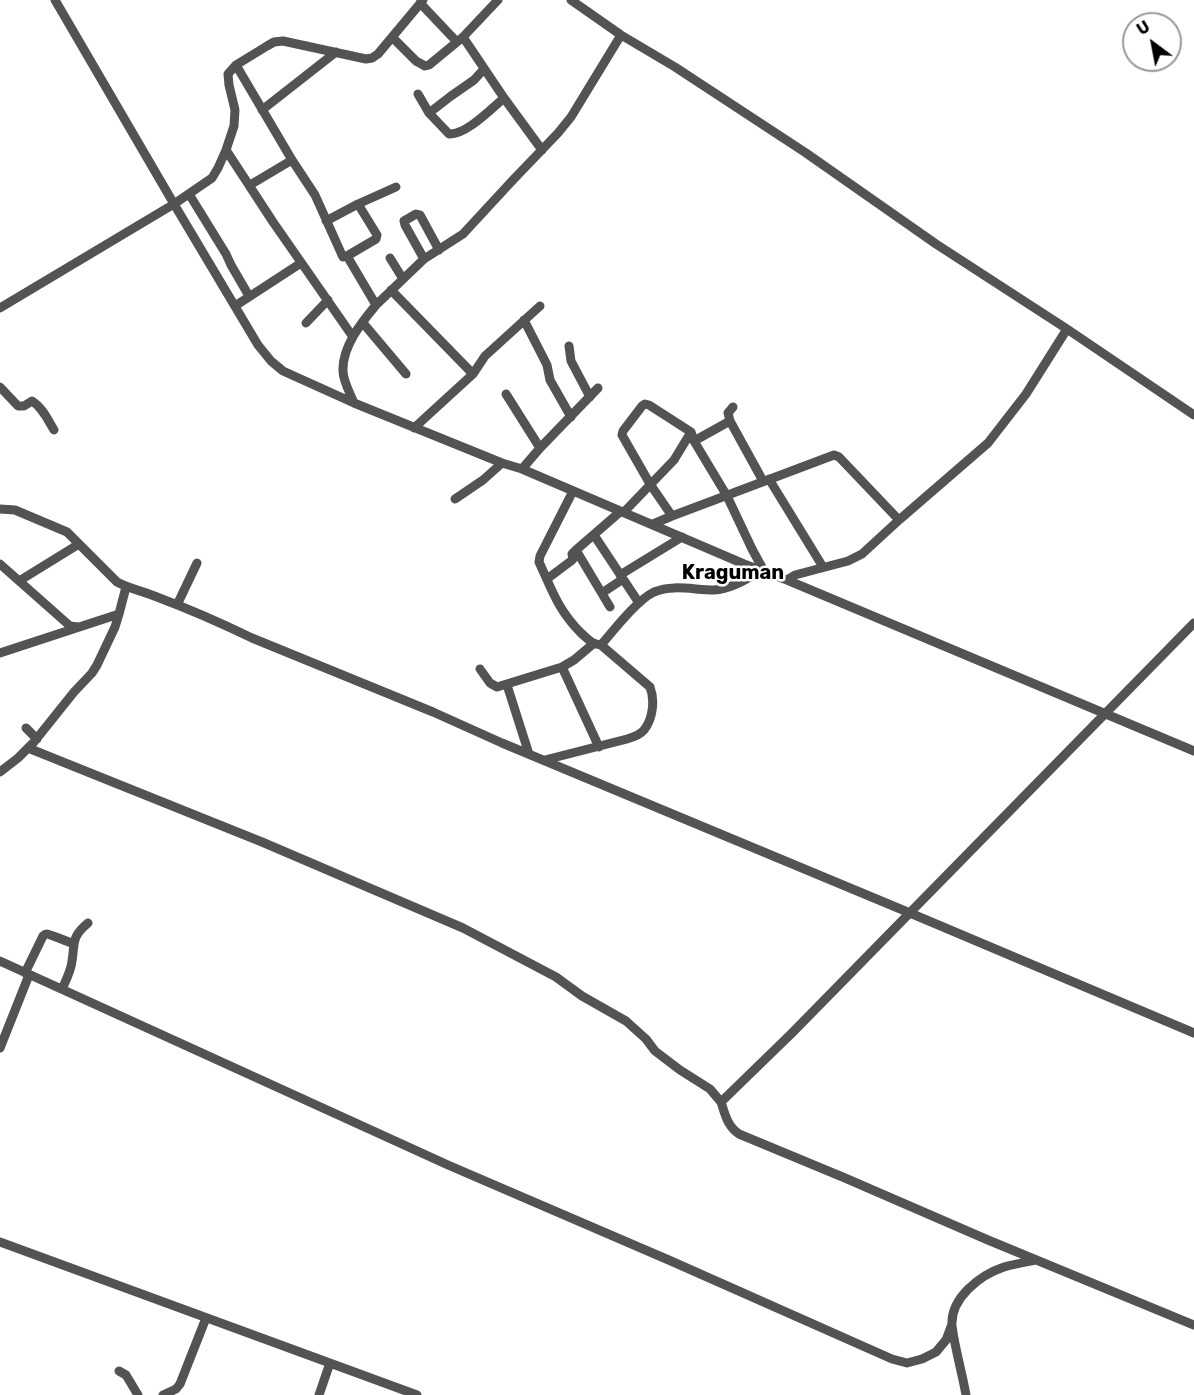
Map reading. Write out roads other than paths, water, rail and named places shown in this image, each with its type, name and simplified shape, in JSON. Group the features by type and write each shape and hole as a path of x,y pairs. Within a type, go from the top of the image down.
{"street":[{"path":"55,0 264,354 283,371 354,403 522,469 1194,751"},
{"path":"392,37 416,61 425,66 460,39 498,0"},
{"path":"571,0 621,35 685,73 806,153 936,244 1194,415"},
{"path":"0,308 174,204 212,178 226,150 234,126 235,110 227,76 236,65 274,42 283,41 366,59 372,58 378,54 421,2 460,39 542,150"},
{"path":"354,403 343,373 348,347 376,305 424,259 463,234 542,150 571,117 621,35"},
{"path":"262,110 336,52"},
{"path":"236,65 315,195 344,257 377,237 358,204"},
{"path":"429,113 474,80 484,69"},
{"path":"418,94 429,113 449,134 454,134 471,124 504,98"},
{"path":"226,150 353,337"},
{"path":"250,185 292,160"},
{"path":"326,221 396,187"},
{"path":"189,194 249,296"},
{"path":"424,259 404,221 416,214 420,215 439,250"},
{"path":"347,256 376,305"},
{"path":"390,258 403,279"},
{"path":"235,306 301,263"},
{"path":"391,290 473,374"},
{"path":"306,323 328,300"},
{"path":"414,428 473,374 485,356 540,306"},
{"path":"524,320 548,365 550,380 571,417"},
{"path":"363,323 406,374"},
{"path":"787,580 795,575 848,561 862,554 988,443 1026,394 1067,329"},
{"path":"569,346 571,361 590,397"},
{"path":"0,387 18,406 35,402 54,430"},
{"path":"522,469 540,447 598,388"},
{"path":"506,394 540,447"},
{"path":"672,516 650,484 622,435 623,430 645,404 692,437 727,496 763,571"},
{"path":"733,407 728,413 730,421 823,567"},
{"path":"547,579 571,561 572,554 576,550 623,511 674,460 692,437 730,421"},
{"path":"653,524 834,455 839,457 899,520"},
{"path":"455,499 483,480 502,463"},
{"path":"545,760 637,736 645,729 651,717 653,703 650,687 569,621 558,605 539,562 573,491"},
{"path":"0,500 4,509 15,510 67,532 117,582 126,587 156,596 1194,1034"},
{"path":"594,535 639,603"},
{"path":"602,593 621,577 682,537"},
{"path":"19,582 79,544"},
{"path":"576,550 610,607"},
{"path":"177,606 197,563"},
{"path":"0,564 70,626 78,627"},
{"path":"480,669 497,687 562,667 597,645 651,593 673,588 717,590 734,585 763,571"},
{"path":"0,771 37,739 97,665 115,627 126,587"},
{"path":"0,653 119,614"},
{"path":"721,1102 792,1033 1194,623"},
{"path":"562,667 599,747"},
{"path":"507,685 529,754"},
{"path":"26,728 37,739"},
{"path":"28,748 262,842 463,928 556,977 582,996 626,1021 646,1039 655,1051 710,1089 721,1102 727,1121 739,1134 1194,1325"},
{"path":"62,989 73,960 73,944 79,931 88,923"},
{"path":"0,1048 43,936 50,934 73,944"},
{"path":"0,961 448,1165 892,1359 907,1363 936,1352 946,1340 960,1299 972,1285 1003,1267 1036,1260"},
{"path":"0,1242 417,1395"},
{"path":"163,1395 176,1389 180,1384 206,1318"},
{"path":"952,1324 966,1395"},
{"path":"319,1395 330,1363"},
{"path":"119,1371 126,1375 138,1395"}],"district":[{"name":"Kraguman","path":"733,573"}]}
